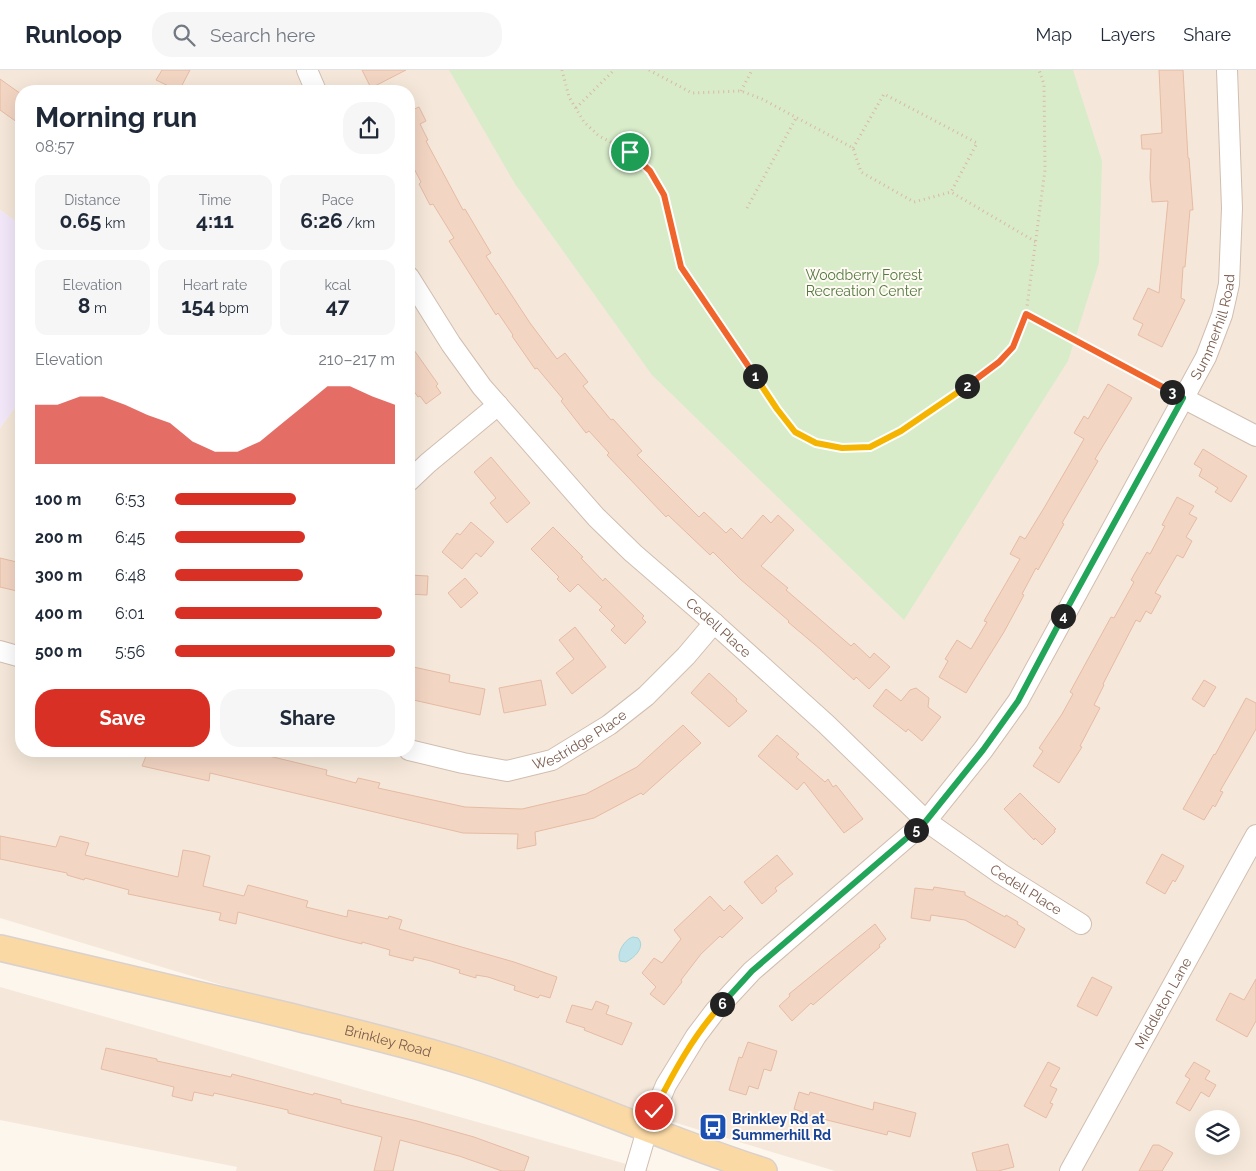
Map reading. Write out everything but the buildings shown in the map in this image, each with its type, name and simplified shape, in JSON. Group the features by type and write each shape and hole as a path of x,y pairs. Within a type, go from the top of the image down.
{"main road":[{"name":"Brinkley Road","path":"0,948 392,1041 509,1076 703,1151 764,1171"}],"street":[{"path":"308,70 314,85"},
{"name":"Summerhill Road","path":"635,1171 647,1130 666,1085 684,1054 707,1021 758,965 926,821 983,750 1018,701 1206,357 1222,315 1229,284 1232,208 1227,70"},
{"name":"Cedell Place","path":"415,287 451,344 482,388 596,517 633,553 826,724 926,821 1001,874 1081,924"},
{"path":"1183,398 1256,436"},
{"path":"415,476 498,405"},
{"name":"Westridge Place","path":"415,751 507,771 552,760 610,725 646,696 686,656 714,623"},
{"path":"0,651 15,655"},
{"name":"Middleton Lane","path":"1070,1171 1256,835"}],"path":[{"path":"562,70 569,98 584,122 599,136 630,152 650,171 664,195 681,267 777,409 795,432 816,443 842,448 870,447 901,431 964,389 999,362 1013,347 1026,314 1045,170 1044,84 1039,70"},
{"path":"576,108 614,70"},
{"path":"649,70 692,93 741,91 762,99 853,148 861,172 914,202 951,192 1036,242"},
{"path":"741,91 752,70"},
{"path":"853,148 884,94 977,143 951,192"},
{"path":"747,208 796,118"},
{"path":"1026,314 1183,398"}],"shaded area":[{"path":"0,70 1256,70 1256,1171 835,1171 0,918 0,428 15,407 15,757 415,757 415,85 15,85 15,221 0,210"},
{"path":"0,210 15,221 15,407 0,428"},
{"path":"0,987 651,1171 236,1171 237,1167 0,1120"}],"green space":[{"name":"Woodberry Forest Recreation Center","path":"449,70 1073,70 1102,161 1099,263 1068,361 904,620 652,375 515,184"}],"water":[{"path":"633,937 638,938 640,941 641,945 638,952 626,962 620,961 619,954 622,947 627,940"}],"place":[{"name":"Brinkley Rd at Summerhill Rd","path":"713,1127"}],"route":[{"path":"630,152 650,171 664,195 681,267 777,409 795,432 816,443 842,448 870,447 901,431 964,389 999,362 1013,347 1026,314 1183,398 1018,701 983,750 926,821 752,971 715,1010 684,1054 654,1111"}]}
